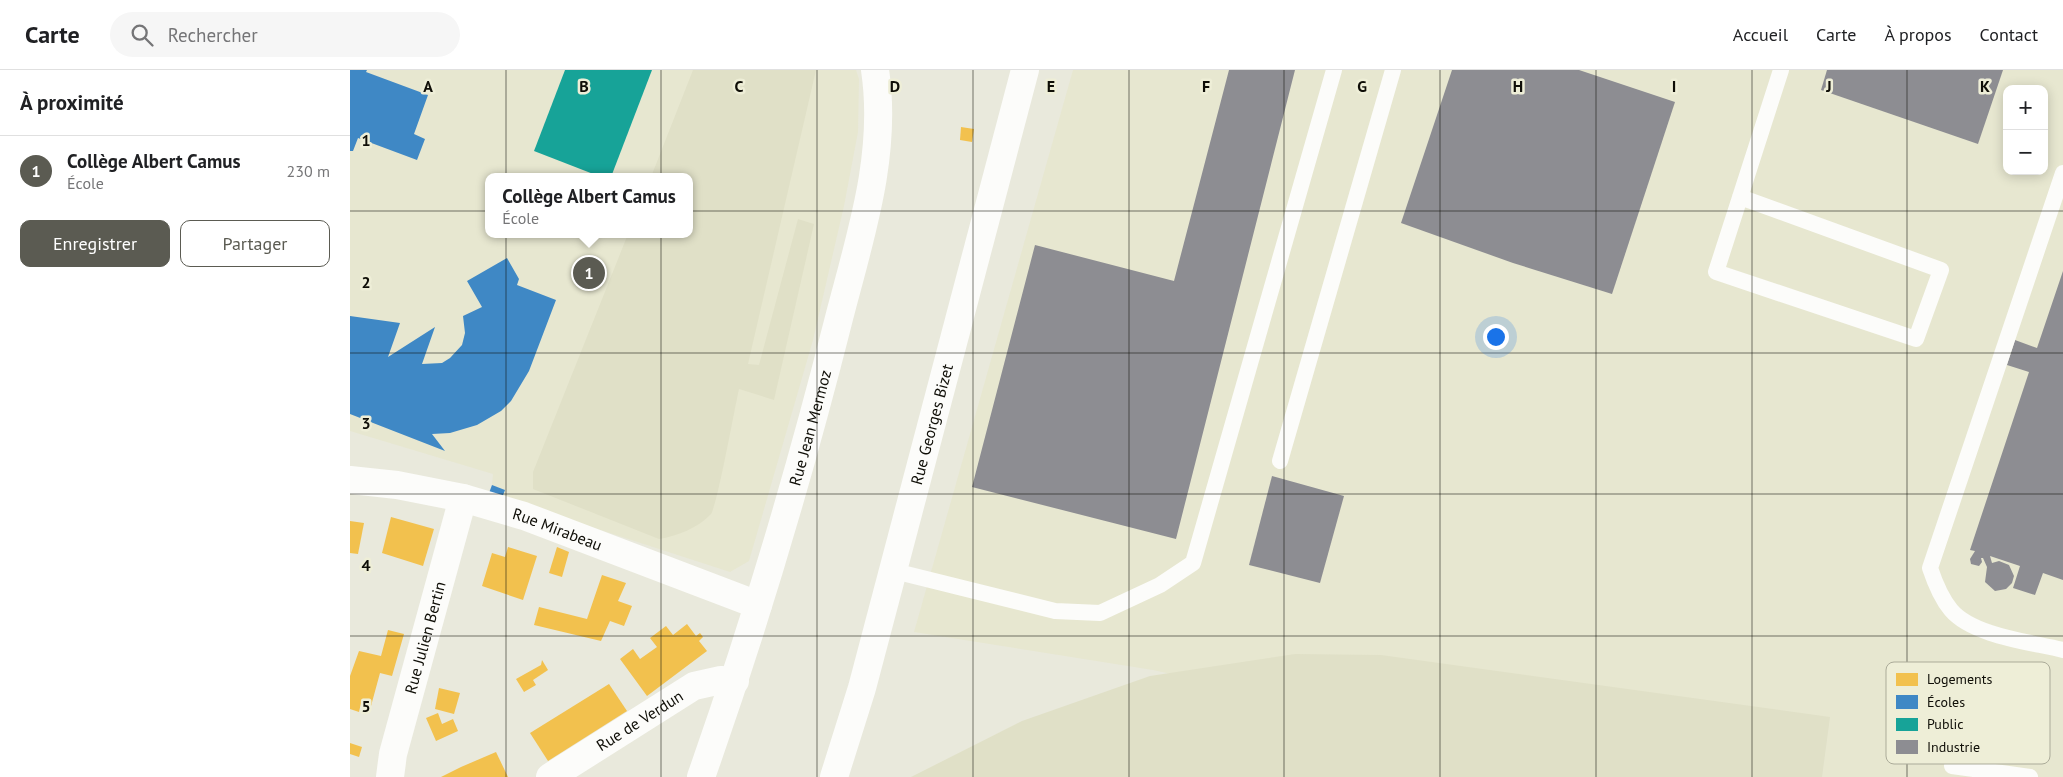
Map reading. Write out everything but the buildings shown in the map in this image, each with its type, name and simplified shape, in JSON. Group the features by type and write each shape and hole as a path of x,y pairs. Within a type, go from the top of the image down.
{"street":[{"name":"Rue Jean Mermoz","path":"701,777 735,681 805,453 869,198 878,144 875,70"},
{"name":"Rue Georges Bizet","path":"834,777 862,688 894,571 1025,70"},
{"name":"Rue Mirabeau","path":"350,480 397,485 463,498 524,516 758,604"},
{"name":"Rue Julien Bertin","path":"390,777 394,754 463,498"},
{"name":"Rue de Verdun","path":"550,777 694,686 721,680 735,681"}],"lane":[{"path":"894,571 1056,611 1100,613 1160,585 1193,563 1334,70"},
{"path":"1280,461 1393,70"},
{"path":"1740,198 1941,270 1916,339 1716,272 1781,70"},
{"path":"2063,173 1930,568 1936,586 1952,611 1978,630 2063,650"},
{"path":"1952,766 2030,777"}],"shaded area":[{"path":"350,70 856,70 859,79 858,132 844,206 813,340 749,561 730,572 502,498 505,490 492,485 493,474 350,431"},
{"path":"693,70 816,70 748,364 759,365 798,219 814,224 774,400 739,389 711,514 687,531 659,539 533,489 533,472 626,238 693,238 693,173 653,173"},
{"path":"1073,70 2063,70 2063,777 1644,777 1153,670 914,632"},
{"path":"1295,654 1381,655 1830,717 1822,777 911,777 1022,721 1150,676"}],"place":[{"name":"Collège Albert Camus","path":"589,273"}]}
